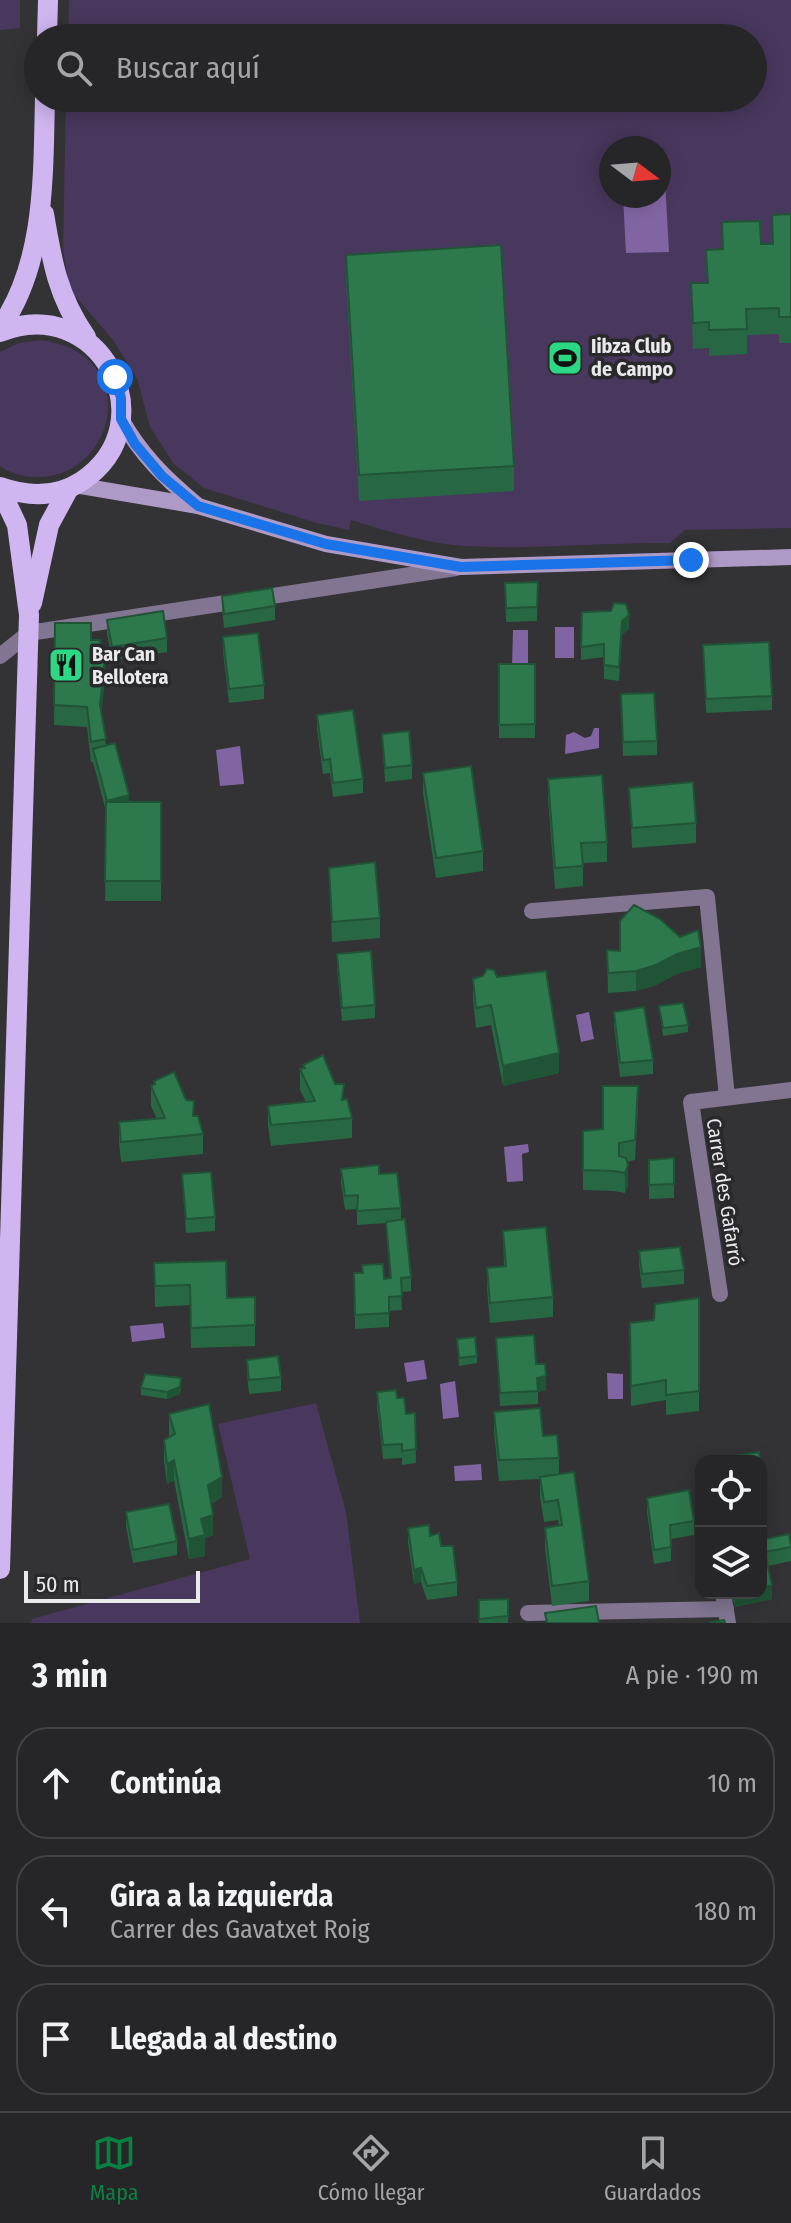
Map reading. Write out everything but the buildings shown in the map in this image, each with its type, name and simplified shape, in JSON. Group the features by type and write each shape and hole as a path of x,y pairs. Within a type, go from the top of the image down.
{"main road":[{"path":"47,24 48,0"},
{"path":"0,330 14,308 42,203 45,112"},
{"path":"0,488 33,495 72,487 92,474 106,458 116,439 121,419 121,398 115,377 70,314 55,276 42,203"},
{"path":"0,330 45,324 77,334 91,343"},
{"path":"29,624 49,525 72,487"},
{"path":"0,488 17,525 29,624 0,1569"}],"street":[{"path":"121,419 135,444 162,476 198,506"},
{"path":"72,487 198,506 326,544 461,567"},
{"path":"0,656 29,624 461,567 791,557"},
{"path":"532,911 707,897 727,1097"},
{"name":"Carrer des Gafarró","path":"720,1294 691,1102 791,1090"},
{"path":"528,1613 726,1608"}],"shaded area":[{"path":"0,0 20,0 20,28 0,30"},
{"name":"Iibza Club de Campo","path":"69,0 791,0 791,528 685,530 670,543 466,546 423,540 351,520 349,530 317,523 204,488 174,464 150,427 137,378 113,340 70,290 63,250 66,112 767,112 767,24 68,24"},
{"path":"624,208 667,208 669,252 626,253"},
{"path":"41,340 72,349 98,372 107,391 108,412 103,432 93,450 77,465 58,474 30,477 12,473 0,466 0,352 19,343"},
{"path":"555,627 574,627 574,658 555,658"},
{"path":"513,630 528,630 528,668 512,667"},
{"path":"594,728 599,728 599,748 565,754 566,735 574,732 585,738 591,736"},
{"path":"240,746 244,784 220,786 216,750"},
{"path":"589,1012 594,1039 581,1042 576,1015"},
{"path":"528,1144 529,1152 522,1154 523,1181 507,1182 504,1147"},
{"path":"163,1323 165,1338 132,1342 130,1326"},
{"path":"424,1360 427,1379 407,1382 404,1363"},
{"path":"607,1373 623,1374 623,1399 608,1399"},
{"path":"455,1381 459,1417 443,1419 440,1384"},
{"path":"316,1403 346,1512 360,1623 31,1623 32,1619 250,1559 218,1424"},
{"path":"481,1464 482,1480 455,1481 454,1466"}],"place":[{"name":"Iibza Club de Campo","path":"565,358"},
{"name":"Bar Can Bellotera","path":"66,665"}],"route":[{"path":"115,377 121,398 121,419 135,444 162,476 198,506 326,544 461,567 691,560"}]}
